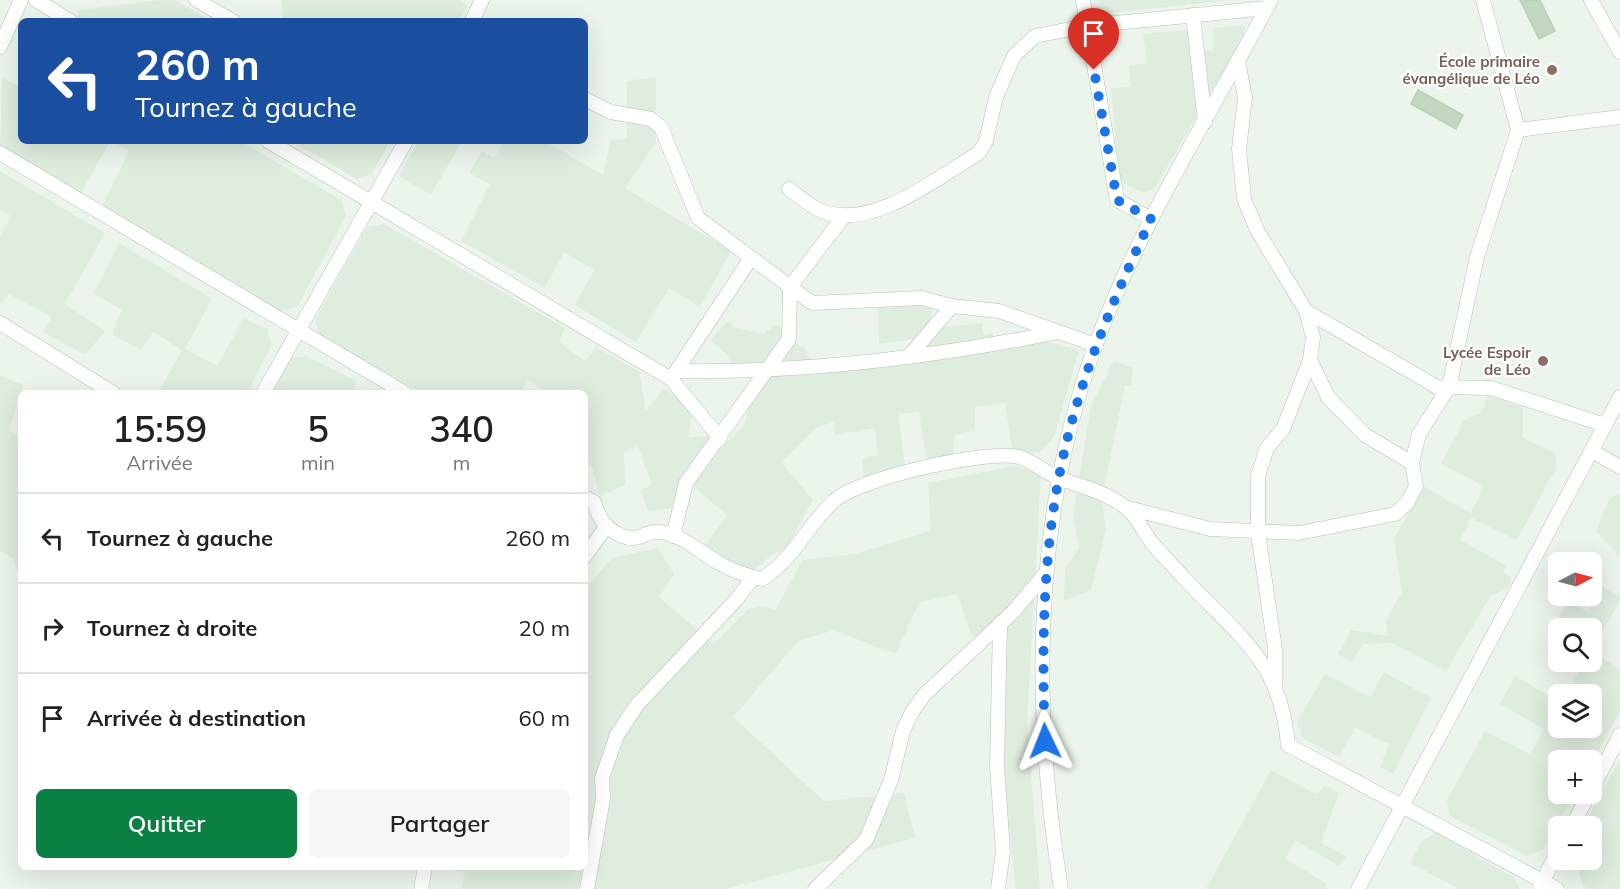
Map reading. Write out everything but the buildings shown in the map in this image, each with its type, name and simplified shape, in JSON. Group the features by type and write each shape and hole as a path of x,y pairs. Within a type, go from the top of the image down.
{"street":[{"path":"0,47 21,0"},
{"path":"36,0 65,18"},
{"path":"196,0 228,18"},
{"path":"473,18 482,0"},
{"path":"1083,0 1117,200 1151,219"},
{"path":"588,499 594,502 599,518 606,527 623,536 637,540 656,531 673,536 718,563 753,578 762,579 792,555 810,528 836,500 868,483 913,470 1005,455 1021,457 1059,478 1099,490 1128,508 1210,529 1258,533 1299,533 1395,514 1407,503 1416,486 1412,463 1419,434 1449,387 1476,257 1518,130 1483,0"},
{"path":"1590,0 1620,52"},
{"path":"789,189 823,212 844,216 886,208 980,153 986,141 996,97 1014,56 1035,36 1086,26 1193,15 1269,4"},
{"path":"1061,889 1047,777 1043,639 1045,574 1059,478 1073,415 1096,345 1151,219 1269,4"},
{"path":"1193,15 1205,122"},
{"path":"1238,61 1245,98 1239,149 1244,199 1257,230 1306,311 1313,336 1310,360 1283,429 1267,448 1258,476 1258,533 1275,649 1275,684"},
{"path":"588,100 611,112 651,119 661,128 698,218 812,303 922,298 952,306 999,310 1096,345"},
{"path":"1518,130 1620,117"},
{"path":"273,144 372,204 675,375 720,438"},
{"path":"265,390 404,144"},
{"path":"0,153 400,390"},
{"path":"673,536 686,483 789,339 790,287 844,216"},
{"path":"675,375 751,258"},
{"path":"909,356 952,306"},
{"path":"1306,311 1437,387 1491,388 1605,425"},
{"path":"0,323 108,390"},
{"path":"675,375 765,370 972,350 1060,332"},
{"path":"1310,360 1328,397 1365,435 1412,463"},
{"path":"1359,889 1620,397"},
{"path":"1592,451 1620,467"},
{"path":"1128,508 1152,543 1257,654 1275,684 1285,717 1288,745 1404,807 1541,885 1557,889"},
{"path":"588,552 606,527"},
{"path":"815,889 866,840 891,780 903,731 912,712 925,694 1000,623 1045,574"},
{"path":"587,889 603,799 602,778 617,735 638,705 736,600 753,578"},
{"path":"998,889 1003,851 997,766 1000,623"},
{"path":"1602,770 1620,735"},
{"path":"421,889 424,870"},
{"path":"1541,885 1548,870"}],"shaded area":[{"path":"175,0 207,18 78,18 80,10"},
{"path":"282,0 461,0 467,6 460,18 283,18"},
{"path":"1096,0 1231,0 1110,13"},
{"path":"1245,25 1244,37 1154,189 1143,193 1119,181 1111,88 1131,87 1129,66 1147,63 1143,34 1188,30 1189,53 1214,50 1213,28"},
{"path":"656,77 656,142 625,188 731,251 700,307 669,288 636,342 575,305 594,270 564,252 545,288 461,241 490,184 469,173 482,151 494,158 502,144 549,144 603,175 611,140 627,139 627,81"},
{"path":"2,78 18,86 18,144 108,144 81,193 0,147"},
{"path":"117,144 245,144 341,200 346,216 297,307 279,311 102,206 129,151"},
{"path":"296,144 388,144 371,175 357,179"},
{"path":"416,144 460,144 431,195 399,176"},
{"path":"0,171 105,233 65,304 105,331 85,355 43,332 52,317 9,294 0,305 0,236 11,216 0,210"},
{"path":"384,224 565,328 559,342 585,361 596,347 639,371 646,411 664,388 693,409 688,437 713,436 711,457 745,425 754,378 729,371 730,357 710,340 729,320 734,328 764,334 775,325 790,331 791,341 804,347 816,373 916,358 914,339 879,344 878,308 902,307 933,300 930,328 982,323 984,335 993,333 996,348 1042,341 1079,350 1054,437 1039,452 1013,454 1005,403 975,407 975,430 954,436 953,458 927,463 919,412 898,414 905,466 864,477 862,459 878,455 875,428 835,435 834,422 815,428 781,462 813,500 786,549 770,556 756,569 739,568 703,548 727,515 690,484 675,508 648,511 641,490 652,485 638,446 624,452 625,485 600,496 592,466 588,464 588,390 543,390 528,380 522,390 418,390 320,336 315,320 367,227"},
{"path":"119,243 212,299 185,349 217,366 244,318 268,330 271,346 249,390 160,390 182,350 153,332 141,350 112,334 122,310 94,294"},
{"path":"306,356 357,381 352,390 274,390 291,358"},
{"path":"1114,361 1133,368 1131,385 1125,385 1102,499 1106,530 1091,590 1064,600 1065,569 1079,548 1073,516 1091,405"},
{"path":"0,376 23,385 21,390 18,390 18,401 9,430 18,438 18,571 14,559 0,551"},
{"path":"1488,396 1523,407 1523,438 1555,453 1557,466 1517,540 1471,518 1460,540 1507,566 1503,572 1512,579 1506,590 1491,595 1446,671 1392,643 1363,644 1352,662 1338,654 1351,630 1388,636 1386,620 1402,592 1394,539 1423,486 1471,513 1484,486 1441,464 1464,420 1480,414"},
{"path":"1014,466 1041,474 1027,723 1040,889 1016,889 1000,741 1004,611 979,638 971,634 957,594 920,602 895,654 834,630 798,641 733,717 824,801 904,793 915,838 725,889 461,889 465,872 453,870 588,870 588,586 612,558 658,548 674,574 659,597 714,644 748,609 764,606 776,610 802,560 854,554 931,531 928,483"},
{"path":"1620,493 1620,557 1596,531 1609,499"},
{"path":"1602,587 1620,596 1620,601 1602,632 1602,618 1558,618 1565,606 1578,606 1588,612 1591,606 1602,606"},
{"path":"1602,658 1620,669 1620,712 1599,750 1548,750 1548,804 1568,804 1562,816 1548,816 1548,841 1543,850 1527,856 1450,816 1447,800 1485,731 1530,754 1544,729 1500,704 1515,676 1548,695 1548,738 1602,738 1602,684 1572,684 1578,672 1602,672"},
{"path":"1384,672 1431,698 1393,774 1380,767 1389,744 1355,728 1339,757 1303,738 1297,722 1325,674 1370,697"},
{"path":"1620,760 1620,889 1588,889 1583,886 1578,870 1602,870 1602,816 1589,816 1595,804 1602,804 1602,792"},
{"path":"1271,770 1317,795 1324,785 1339,793 1321,843 1346,856 1339,866 1295,840 1286,859 1327,884 1325,889 1206,889"},
{"path":"1436,833 1515,878 1519,889 1455,889 1456,887 1410,863 1422,841"}],"place":[{"name":"École primaire évangélique de Léo","path":"1552,70"},
{"name":"Lycée Espoir de Léo","path":"1543,361"}],"route":[{"path":"1045,741 1043,639 1045,574 1059,478 1073,415 1096,345 1151,219 1117,200 1094,70"}]}
